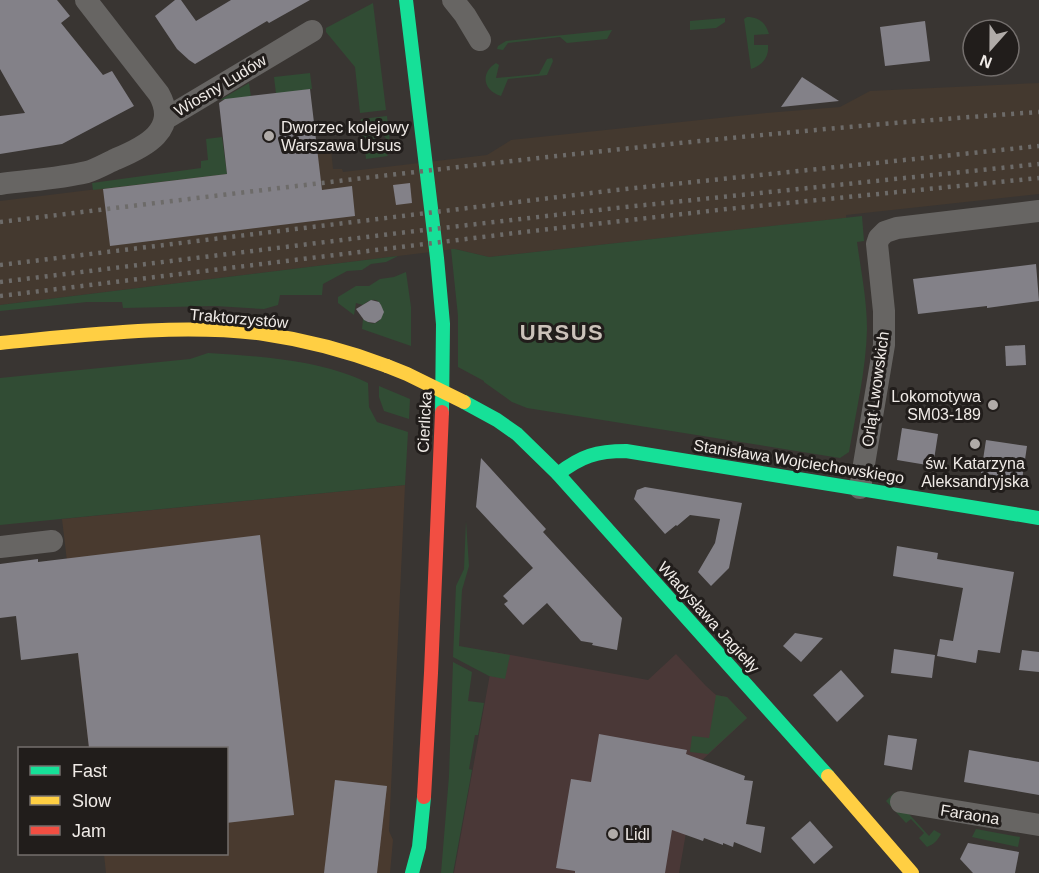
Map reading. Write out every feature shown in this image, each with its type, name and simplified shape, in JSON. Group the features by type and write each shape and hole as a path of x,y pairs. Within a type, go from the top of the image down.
{"street":[{"path":"86,0 159,94 164,103 165,118"},
{"name":"Cierlicka","path":"406,0 438,258 443,324 443,379 424,802 419,847 412,873"},
{"path":"453,0 480,40"},
{"name":"Wiosny Ludów","path":"0,184 89,171 130,153 145,145 161,130 165,118 312,31"},
{"name":"Orląt Lwowskich","path":"860,488 884,345 884,311 877,251 879,238 885,232 897,228 1039,211"},
{"name":"Traktorzystów","path":"0,343 165,330 228,331 281,337 329,346 387,366 464,402"},
{"name":"Władysława Jagiełły","path":"464,402 517,434 558,474 802,745 912,873"},
{"name":"Stanisława Wojciechowskiego","path":"558,474 586,456 608,451 626,451 1039,518"},
{"path":"0,547 52,541"},
{"name":"Faraona","path":"901,802 1039,825"},
{"name":"Cierlicka","path":"419,847 422,873"}],"shaded area":[{"path":"1039,83 1039,194 846,215 846,218 489,257 455,249 0,305 0,201 228,173 313,152 331,150 333,169 342,169 343,172 487,155 511,140 840,107 870,91"},
{"path":"405,485 389,831 393,840 390,873 106,873 104,855 228,855 228,747 89,747 62,519"},
{"path":"494,652 648,680 676,654 706,686 716,695 727,697 747,718 698,764 679,873 454,873"}],"green space":[{"path":"373,3 386,110 360,113 355,67 326,32 326,28"},
{"path":"747,17 761,21 769,34 754,35 754,45 768,45 768,50 764,60 751,69 744,19"},
{"path":"725,18 725,22 716,28 690,30 690,21"},
{"path":"612,30 607,39 567,43 560,37 508,43 503,50 497,49 506,41"},
{"path":"552,58 553,61 547,75 508,79 501,96 495,94 487,86 486,77 496,63 499,65 496,78 539,74 547,59"},
{"path":"310,73 312,89 276,94 274,77"},
{"path":"249,83 251,97 220,100"},
{"path":"387,116 390,142 375,127 361,124 361,119"},
{"path":"363,133 374,138 388,156 366,159"},
{"path":"222,137 227,174 93,190 92,183 201,168 201,161 208,160 206,139"},
{"path":"862,216 864,241 857,242 866,307 865,360 849,452 840,458 527,408 512,402 484,381 458,367 458,316 451,249 489,257"},
{"path":"398,256 386,262 371,264 362,270 347,271 323,284 322,295 280,295 278,305 264,309 215,306 123,308 122,302 87,302 0,311 0,305"},
{"path":"406,272 411,307 411,346 362,329 363,319 371,323 381,318 381,305 377,301 371,300 363,305 356,303 354,315 338,303 338,297 356,286 369,286 380,279"},
{"path":"208,353 289,360 331,369 368,383 369,407 377,422 408,432 405,485 0,525 0,378 190,359"},
{"path":"379,386 410,399 409,419 384,411 379,397"},
{"path":"466,521 469,566 462,590 459,646 510,655 505,679 489,676 453,657 456,586 464,569"},
{"path":"453,662 472,672 468,701 484,703 478,735 475,735 469,769 472,770 453,873 441,873 449,776"},
{"path":"716,695 727,697 747,718 708,754 690,752 692,736 709,738"},
{"path":"894,793 901,795 909,814 929,836 934,830 941,834 937,840 927,847 919,838 924,833 911,819 906,823 886,801"},
{"path":"976,829 1020,837 1018,847 972,837"}],"building":[{"path":"0,0 57,0 70,16 61,23 103,75 112,71 134,106 62,144 0,154 0,116 25,113 0,69"},
{"path":"175,0 181,0 196,21 231,0 310,0 269,23 267,21 195,64 177,49 155,16"},
{"path":"925,21 930,61 885,66 880,27"},
{"path":"802,77 839,101 781,107"},
{"path":"310,89 322,190 352,186 355,216 110,246 103,189 227,174 219,103 225,99"},
{"path":"410,183 412,203 396,205 393,185"},
{"path":"1036,264 1039,301 918,314 913,279"},
{"path":"371,300 379,302 384,312 381,319 375,323 364,320 356,309"},
{"path":"1025,345 1026,365 1006,366 1005,346"},
{"path":"902,428 938,434 933,466 897,460"},
{"path":"986,440 1027,446 1022,480 981,473"},
{"path":"481,458 546,529 543,532 622,618 617,650 581,641 547,603 523,625 504,604 508,601 503,596 533,568 476,507"},
{"path":"645,487 742,503 729,568 711,586 698,572 715,543 720,519 690,515 665,534 634,499 637,490"},
{"path":"260,535 294,815 228,823 228,747 89,747 78,653 21,660 16,616 0,618 0,564 38,559 38,562"},
{"path":"897,546 938,553 937,559 1014,572 1000,653 978,650 976,663 937,656 940,639 953,641 963,588 893,576"},
{"path":"795,633 823,638 801,662 783,646"},
{"path":"894,649 935,655 932,678 891,673"},
{"path":"1022,650 1039,652 1039,672 1019,670"},
{"path":"841,670 864,696 837,722 813,695"},
{"path":"599,734 687,750 686,754 745,776 744,780 753,781 746,824 765,827 761,853 734,842 733,847 704,838 703,841 672,830 665,873 575,873 575,871 556,868 571,779 591,782"},
{"path":"888,735 917,739 912,770 884,765"},
{"path":"969,750 1039,762 1039,795 964,782"},
{"path":"335,780 387,786 377,873 324,873"},
{"path":"810,821 833,847 814,864 791,838"},
{"path":"968,843 1019,852 1015,873 973,873 960,859"}],"railway":[{"path":"0,222 649,146 1039,112"},
{"path":"0,265 616,190 1039,146"},
{"path":"0,282 616,208 1039,164"},
{"path":"0,296 515,233 1039,178"}],"traffic: fast":[{"path":"406,0 443,324 442,412"},
{"path":"464,402 517,434 558,474 828,776"},
{"path":"558,474 590,456 626,451 1039,518"},
{"path":"412,873 419,847 424,797"}],"traffic: slow":[{"path":"0,343 132,331 232,331 280,336 342,351 387,366"},
{"path":"387,366 464,402"},
{"path":"828,776 912,873"}],"traffic: jam":[{"path":"424,797 442,412"}],"place":[{"name":"Dworzec kolejowy Warszawa Ursus","path":"269,136"},
{"name":"Lokomotywa SM03-189","path":"993,405"},
{"name":"św. Katarzyna Aleksandryjska","path":"975,444"},
{"name":"Lidl","path":"613,834"}],"district":[{"name":"URSUS","path":"562,332"}]}
